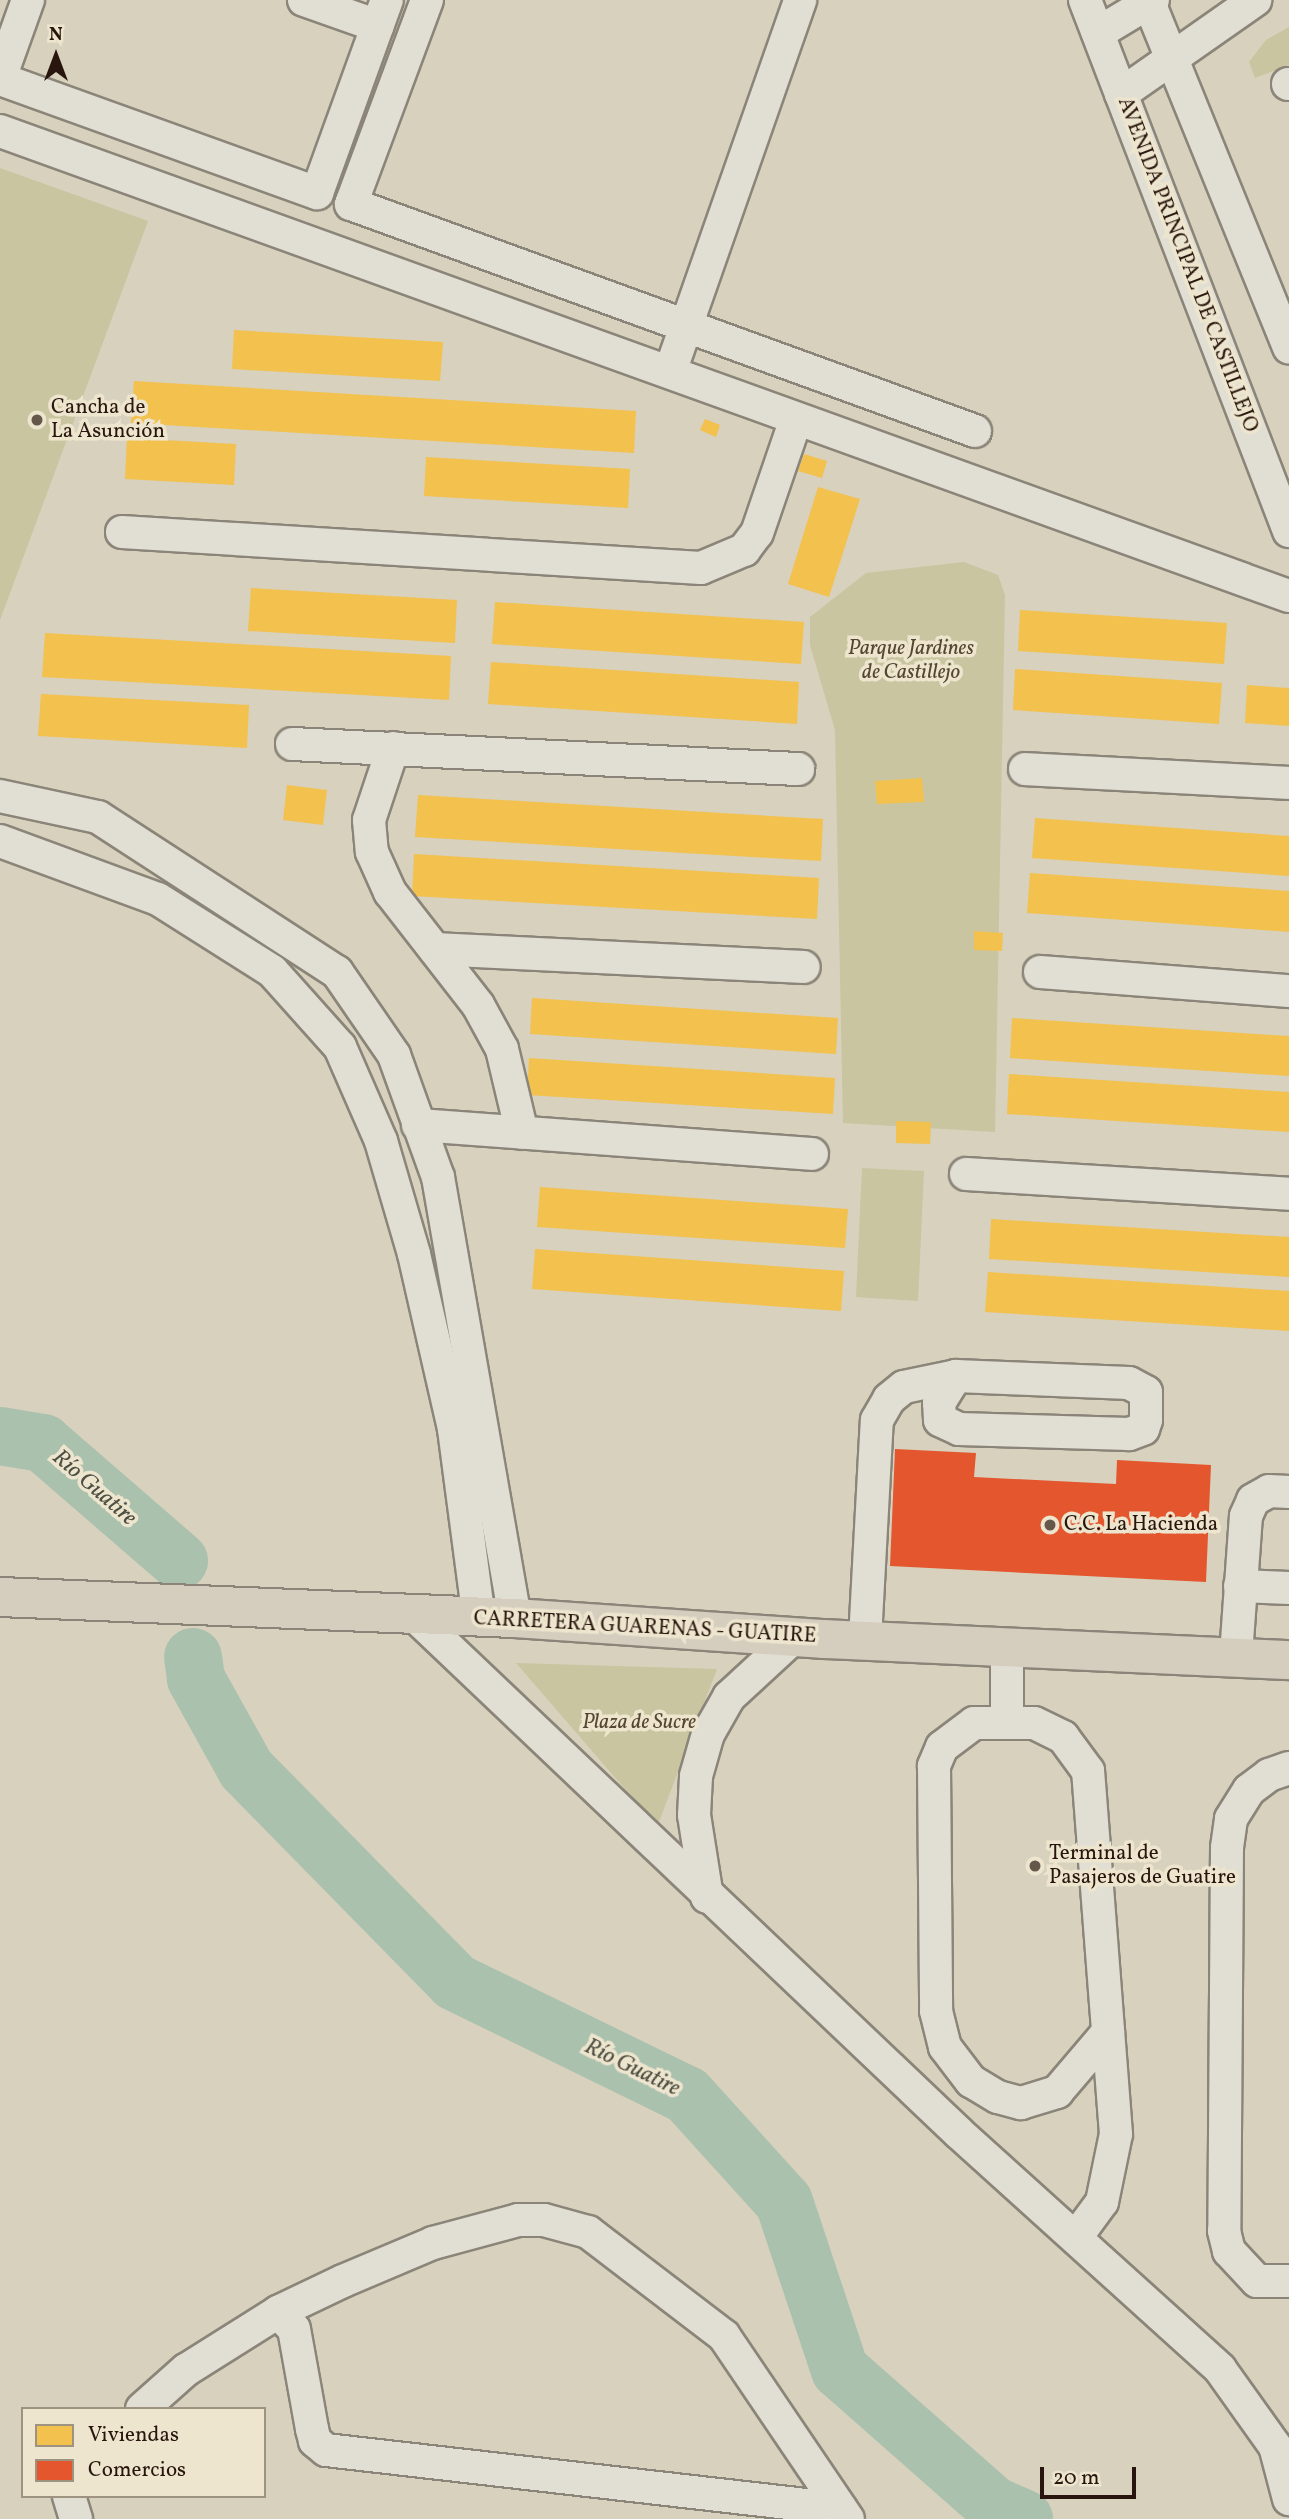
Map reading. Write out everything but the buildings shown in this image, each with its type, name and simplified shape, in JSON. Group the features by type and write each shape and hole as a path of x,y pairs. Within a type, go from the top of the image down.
{"main road":[{"name":"CARRETERA GUARENAS - GUATIRE","path":"0,1597 497,1618 795,1636 1236,1655 1289,1660"}],"street":[{"path":"28,0 0,78 317,193 383,13 303,0"},
{"path":"427,0 351,204 975,431"},
{"path":"670,372 800,0"},
{"name":"AVENIDA PRINCIPAL DE CASTILLEJO","path":"1085,0 1289,531"},
{"path":"1121,94 1172,61 1255,0"},
{"path":"1098,33 1150,1 1289,348"},
{"path":"121,173 138,128"},
{"path":"0,131 1289,596"},
{"path":"165,189 181,144"},
{"path":"122,533 701,568 744,550 757,533 796,419"},
{"path":"292,744 798,769"},
{"path":"393,748 369,820 372,852 390,892 478,1005 502,1049 522,1133"},
{"path":"1026,769 1289,783"},
{"path":"0,796 98,817 337,972 394,1055 438,1177 497,1618"},
{"path":"0,841 158,899 272,971 340,1047 381,1141 414,1254 497,1618"},
{"path":"435,949 804,967"},
{"path":"1040,972 1289,991"},
{"path":"418,1125 812,1154"},
{"path":"966,1174 1289,1194"},
{"path":"865,1639 877,1420 888,1399 904,1387 957,1376 1129,1382 1146,1392 1146,1420 1143,1429 1129,1434 959,1429 940,1420 939,1403 957,1376"},
{"path":"1236,1655 1246,1516 1253,1500 1269,1491 1289,1492"},
{"path":"1240,1586 1289,1588"},
{"path":"415,1616 707,1897 959,2133 1077,2236 1220,2369 1275,2446 1289,2499"},
{"path":"707,1897 694,1815 696,1776 708,1734 729,1697 795,1636"},
{"path":"1007,1646 1007,1721"},
{"path":"1077,2236 1098,2211 1111,2174 1116,2134 1088,1771 1063,1737 1034,1723 974,1723 942,1747 934,1766 936,2011 945,2047 971,2081 998,2097 1021,2103 1057,2092 1108,2032"},
{"path":"1289,1769 1269,1775 1249,1790 1230,1828 1224,2217 1229,2251 1240,2266 1257,2281 1289,2281"},
{"path":"959,2133 998,2097"},
{"path":"144,2407 186,2370 278,2312 433,2243 493,2226 544,2220 588,2232 724,2336 844,2514"},
{"path":"278,2312 294,2329 315,2441 326,2450 844,2514"},
{"path":"70,2498 76,2519"}],"green space":[{"path":"1289,27 1289,65 1255,78 1249,62 1266,40"},
{"name":"Cancha de La Asunción","path":"0,168 148,221 0,620"},
{"name":"Parque Jardines de Castillejo","path":"964,562 998,575 1005,595 995,1132 843,1123 835,730 810,645 810,617 866,573"},
{"path":"862,1168 924,1171 918,1301 856,1297"},
{"name":"Plaza de Sucre","path":"516,1663 717,1669 657,1827 657,1826"}],"waterway":[{"name":"Río Guatire","path":"0,1436 43,1443 179,1561"},
{"name":"Río Guatire","path":"193,1657 196,1679 246,1769 455,1982 687,2095 784,2202 840,2370 993,2505 1024,2519"}],"place":[{"name":"Cancha de La Asunción","path":"37,420"},
{"name":"C.C. La Hacienda","path":"1050,1525"},
{"name":"Terminal de Pasajeros de Guatire","path":"1035,1866"}]}
